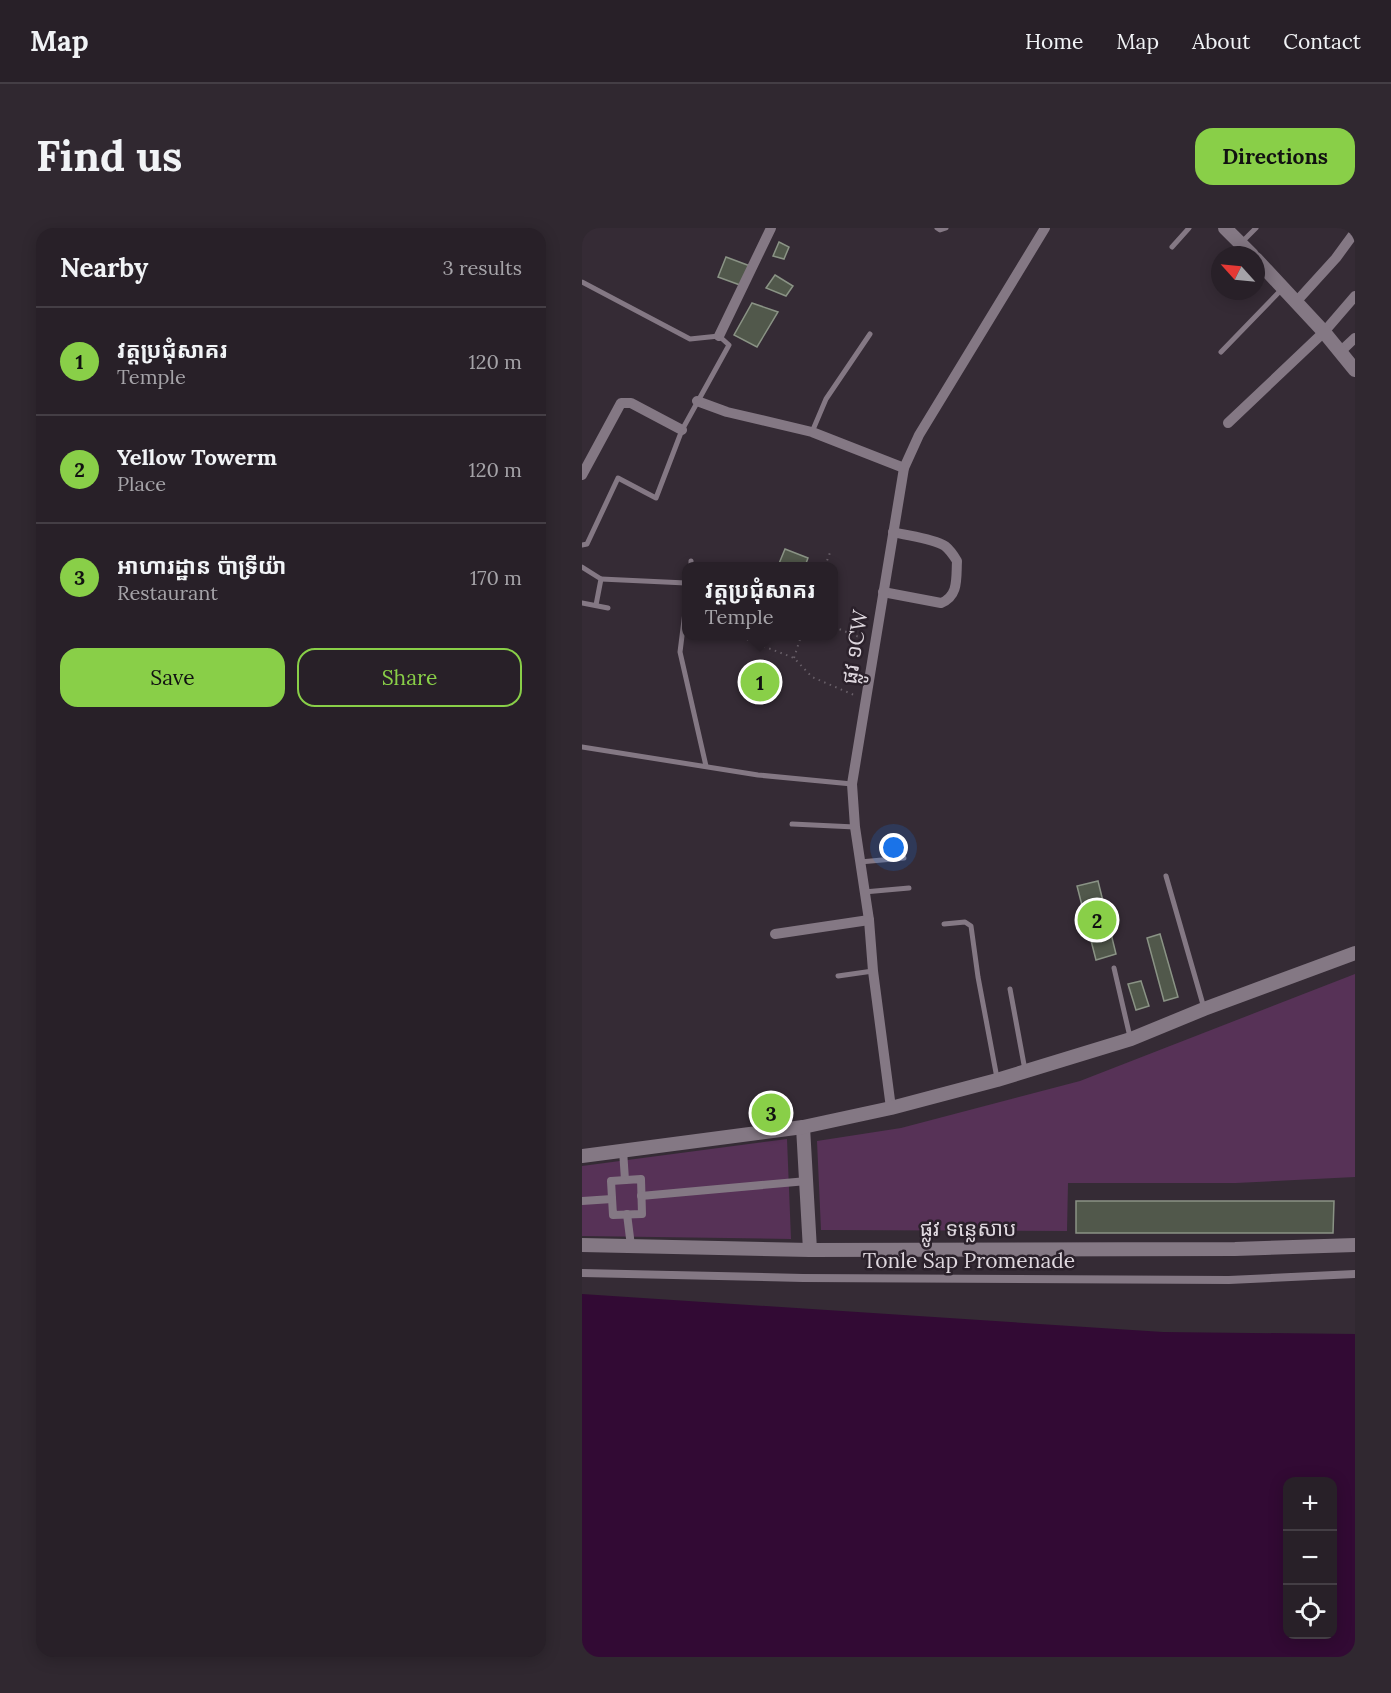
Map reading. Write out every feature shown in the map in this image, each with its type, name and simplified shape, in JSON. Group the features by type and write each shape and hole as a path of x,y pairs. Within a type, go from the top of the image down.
{"street":[{"path":"719,336 771,228"},
{"name":"ផ្លូវ ១CW","path":"891,1108 873,971 869,920 855,827 852,784 903,468 919,435 1045,228"},
{"path":"1226,228 1244,246"},
{"path":"1296,302 1355,232"},
{"path":"1265,269 1324,332 1355,370"},
{"path":"1228,423 1324,332 1355,296"},
{"path":"1340,352 1355,338"},
{"path":"697,401 726,412 812,432 903,468"},
{"path":"582,475 621,403 631,403 682,430"},
{"path":"884,592 941,603 949,600 954,593 957,561 950,551 943,545 932,541 893,532"},
{"path":"775,934 869,920"},
{"path":"582,1156 803,1127 891,1108 997,1080 1131,1039 1204,1009 1355,953"},
{"path":"803,1127 810,1250"},
{"path":"623,1150 625,1180"},
{"path":"640,1179 642,1214 613,1215 611,1181 625,1180 640,1179"},
{"path":"641,1196 807,1180"},
{"path":"582,1201 612,1199"},
{"path":"627,1214 631,1246"},
{"name":"ផ្លូវ ទន្លេសាប","path":"582,1245 810,1250 1235,1249 1355,1245"},
{"name":"Tonle Sap Promenade","path":"582,1273 803,1278 1229,1280 1355,1274"}],"lane":[{"path":"937,228 940,230 946,228"},
{"path":"1172,247 1189,228"},
{"path":"1241,243 1256,228"},
{"path":"582,282 690,339 719,336 729,345 682,430 656,498 618,478 587,544 582,545"},
{"path":"1221,352 1283,288"},
{"path":"812,432 826,399 870,334"},
{"path":"582,567 601,579 682,583"},
{"path":"596,605 601,579"},
{"path":"582,603 608,608"},
{"path":"682,638 680,652 706,766"},
{"path":"582,747 758,775 852,784"},
{"path":"792,824 855,827"},
{"path":"860,862 904,858"},
{"path":"1166,876 1204,1009"},
{"path":"864,892 909,888"},
{"path":"944,924 965,922 971,926 997,1080"},
{"path":"1114,968 1131,1039"},
{"path":"838,976 873,971"},
{"path":"1010,989 1025,1070"}],"path":[{"path":"827,562 831,550"},
{"path":"838,629 875,643"},
{"path":"748,640 794,658 812,677 866,700"},
{"path":"794,658 800,640"}],"shaded area":[{"path":"1355,974 1355,1177 1236,1183 1068,1183 1067,1231 821,1230 817,1141 901,1128 1080,1081"},
{"path":"787,1139 791,1239 582,1236 582,1166"},
{"path":"582,1294 1163,1332 1355,1334 1355,1657 582,1657"}],"building":[{"path":"779,242 789,247 784,259 773,256"},
{"path":"726,257 750,266 740,285 718,277"},
{"path":"775,275 793,286 786,296 766,288"},
{"path":"752,303 778,312 757,347 734,335"},
{"path":"785,549 808,558 806,562 780,562"},
{"path":"1098,881 1116,954 1096,960 1077,886"},
{"path":"1160,934 1178,997 1164,1001 1147,938"},
{"path":"1141,981 1149,1006 1136,1010 1128,984"},
{"path":"780,1105 781,1118 761,1121 760,1108"},
{"path":"1076,1201 1334,1201 1333,1233 1076,1233"}],"place":[{"name":"វត្តប្រជុំសាគរ","path":"760,682"},
{"name":"Yellow Towerm","path":"1097,920"},
{"name":"អាហារដ្ឋាន ប៉ាទ្រីយ៉ា","path":"771,1113"}]}
